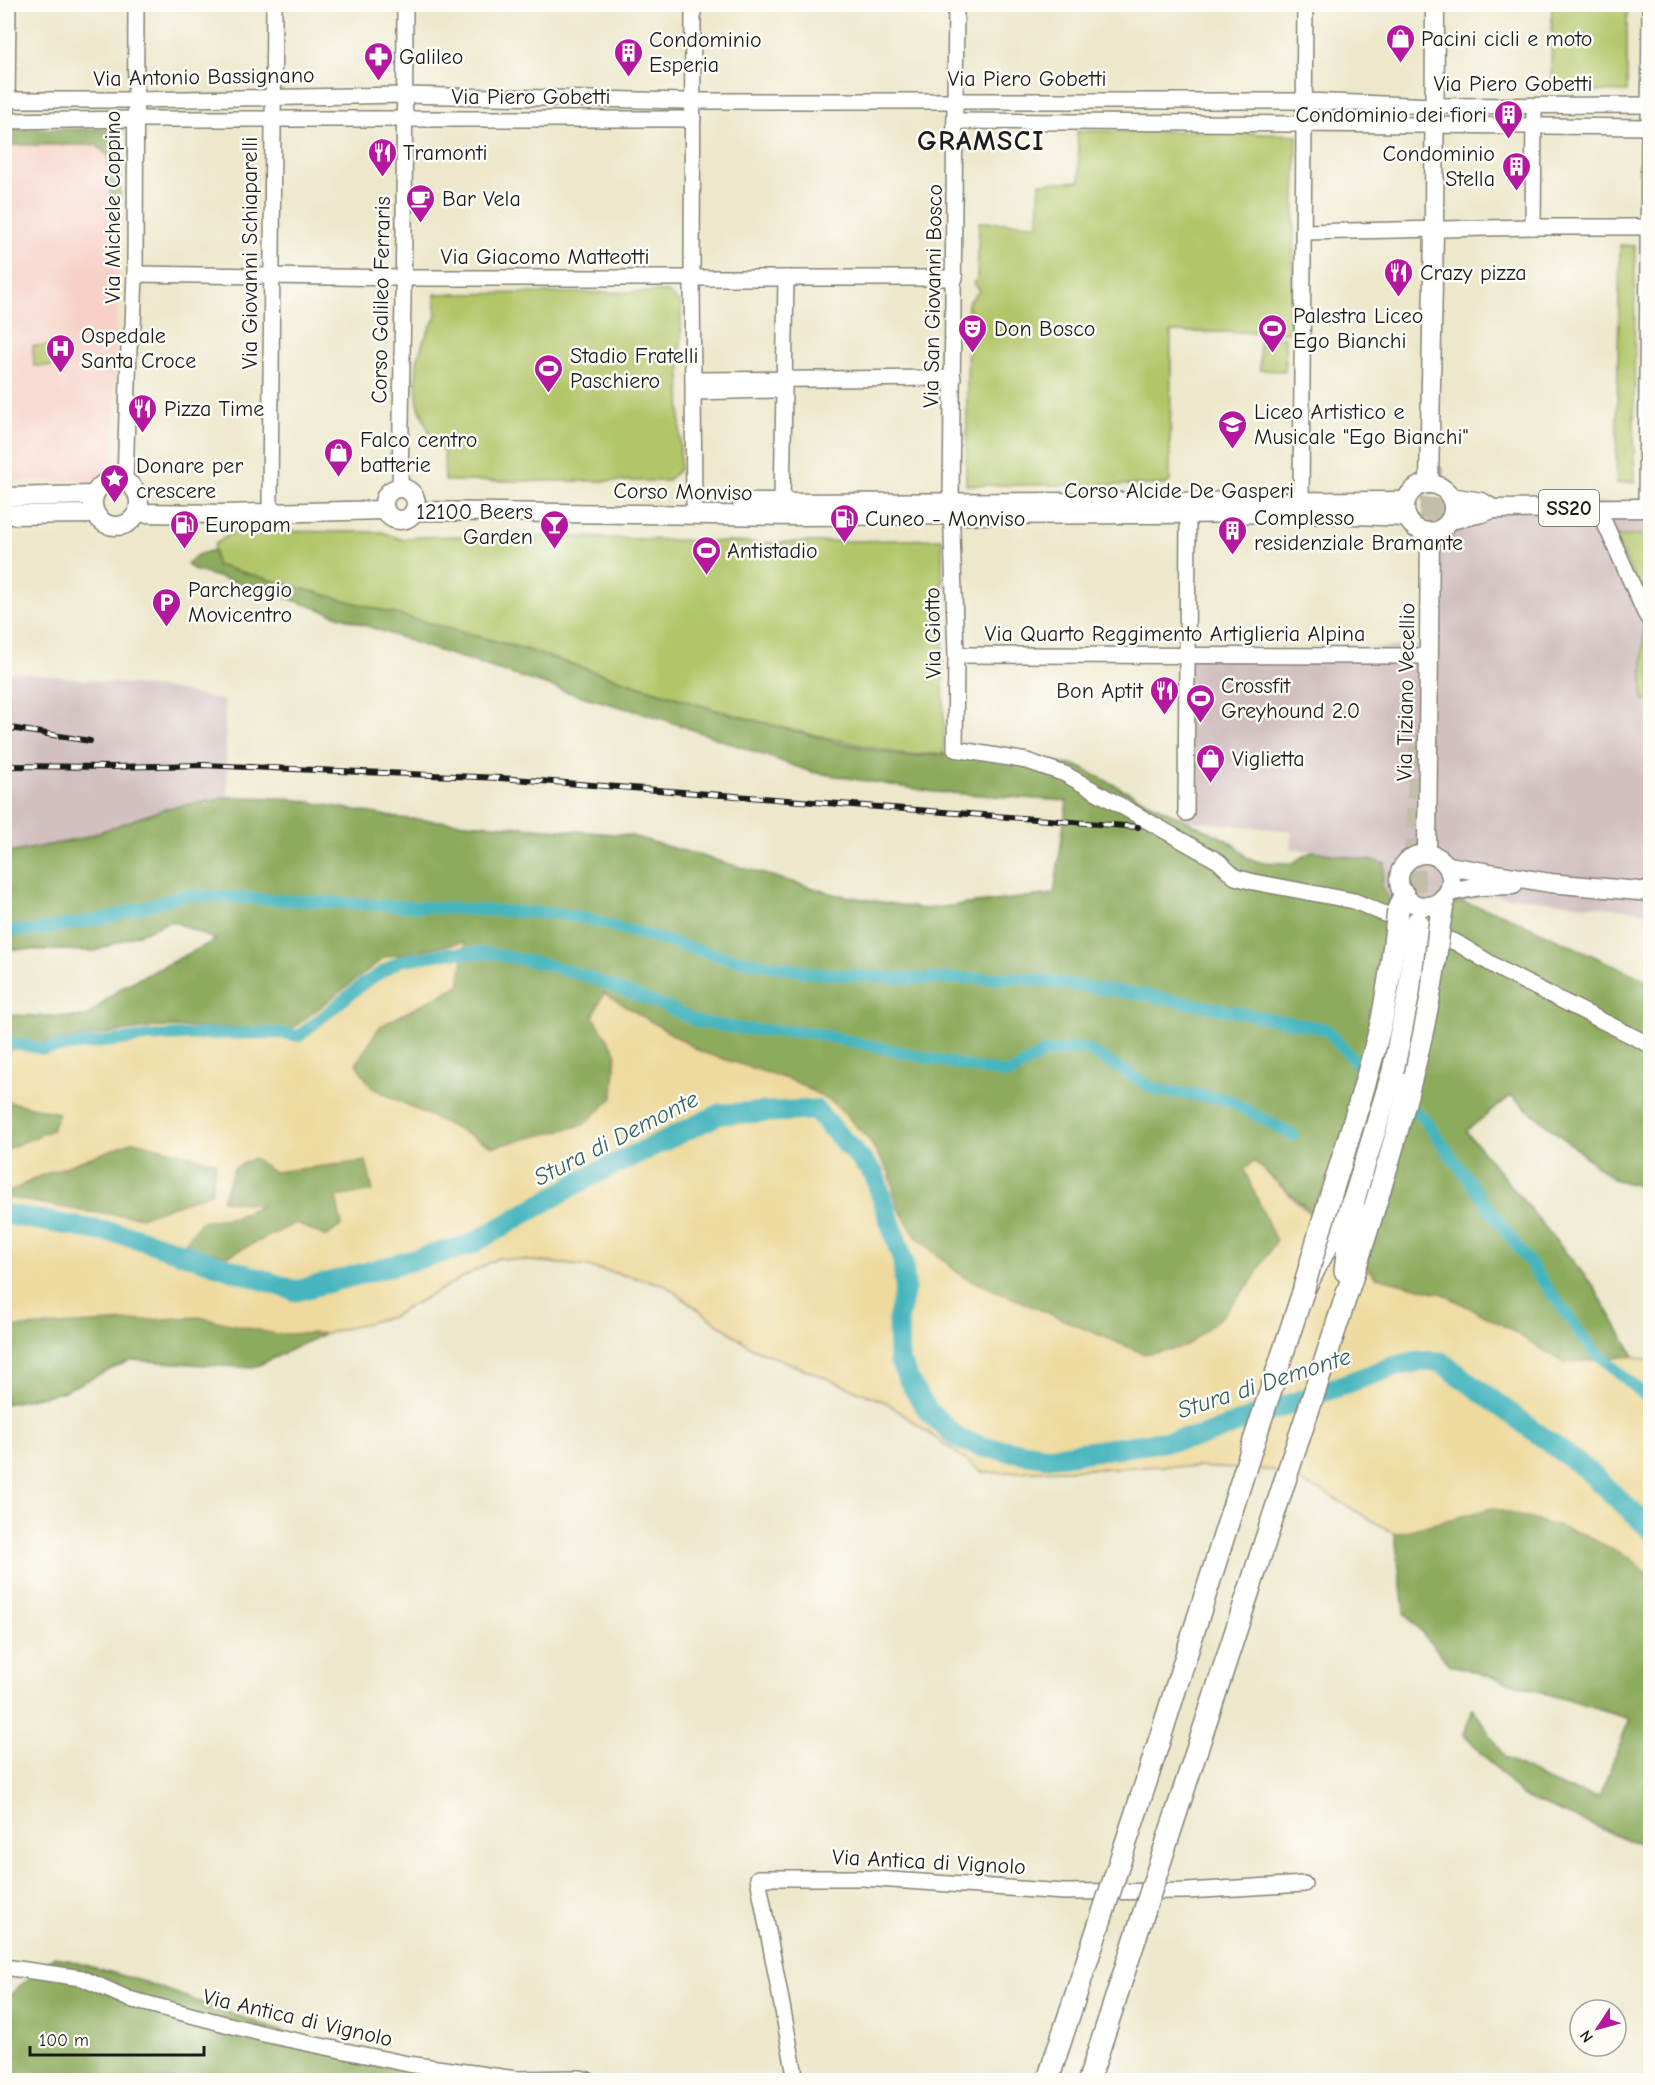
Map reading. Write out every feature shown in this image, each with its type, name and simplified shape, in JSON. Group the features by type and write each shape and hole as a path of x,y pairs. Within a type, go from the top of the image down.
{"highway":[{"path":"1089,2080 1369,1226 1414,1075 1429,1008 1439,928 1446,895"},
{"path":"1048,2080 1303,1292 1316,1241 1374,1051 1391,970 1401,902"},
{"path":"1338,1320 1354,1199 1400,1041 1409,993 1417,922"},
{"path":"1303,1292 1354,1199"}],"main road":[{"path":"1429,484 1434,230 1435,4"},
{"path":"113,480 125,482 135,489 139,507 131,522 121,527 103,523 94,505 101,485 113,480"},
{"path":"1429,484 1441,488 1450,497 1453,509 1450,520 1441,529 1430,532 1414,526 1406,509 1412,490 1429,484"},
{"path":"400,488 410,492 415,506 407,519 396,520 387,515 384,505 388,493 400,488"},
{"path":"4,497 94,505"},
{"name":"SS20","path":"1450,497 1482,502 1493,509"},
{"name":"Corso Alcide De Gasperi","path":"952,509 1301,501 1406,509"},
{"path":"139,507 270,502 384,505"},
{"name":"Corso Monviso","path":"415,506 782,503 952,509"},
{"path":"4,515 94,505"},
{"path":"139,507 225,514 384,505"},
{"name":"Corso Monviso","path":"415,506 952,509"},
{"name":"SS20","path":"1450,520 1493,509 1648,508"},
{"name":"Corso Alcide De Gasperi","path":"952,509 1188,514 1406,509"},
{"name":"Via Tiziano Vecellio","path":"1426,853 1430,532"},
{"path":"1446,895 1452,879 1448,866 1442,859 1426,853 1418,854 1404,864 1399,879 1401,902 1423,906 1434,905 1446,895 1480,886 1550,883"},
{"path":"1448,866 1550,883 1650,892"}],"street":[{"path":"6,121 8,4"},
{"name":"Via Michele Coppino","path":"125,482 129,347 133,326 135,274 136,4"},
{"name":"Via Giovanni Schiaparelli","path":"270,502 274,4"},
{"name":"Corso Galileo Ferraris","path":"400,488 404,278 405,4"},
{"path":"693,4 694,503"},
{"name":"Via San Giovanni Bosco","path":"952,509 957,121 956,4"},
{"path":"1301,501 1305,4"},
{"path":"1648,508 1650,4"},
{"name":"Via Antonio Bassignano","path":"6,100 404,95"},
{"name":"Via Piero Gobetti","path":"404,95 693,101 1305,101 1534,124 1650,127"},
{"name":"Via Piero Gobetti","path":"957,121 1304,125 1534,106 1650,105"},
{"path":"1533,227 1534,106"},
{"name":"Via Antonio Bassignano","path":"6,121 405,118"},
{"name":"Via Piero Gobetti","path":"405,118 693,119"},
{"path":"1304,232 1650,227"},
{"name":"Via Giacomo Matteotti","path":"135,274 404,278 955,278"},
{"path":"782,503 786,278"},
{"path":"694,386 953,383"},
{"path":"1598,508 1650,621"},
{"name":"Via Giotto","path":"952,509 956,655 955,749 1027,761 1065,774 1218,861 1235,877 1354,901 1457,943 1503,971 1650,1045"},
{"path":"1186,813 1188,514"},
{"name":"Via Quarto Reggimento Artiglieria Alpina","path":"956,655 1430,656"},
{"name":"Via Antica di Vignolo","path":"796,2080 758,1878 863,1878 1064,1892 1187,1891 1304,1884"},
{"name":"Via Antica di Vignolo","path":"4,1967 82,1978 129,2000 268,2035 408,2064 516,2079 580,2078 588,2080"}],"shaded area":[{"name":"Ospedale Santa Croce","path":"5,129 122,129 113,472 92,481 5,481"},
{"path":"1650,502 1650,912 1493,895 1462,902 1392,908 1382,885 1385,863 1291,848 1292,831 1183,820 1182,658 1430,645 1427,506"},
{"path":"4,671 170,689 224,701 228,797 164,809 80,839 14,852 5,851"}],"green space":[{"path":"1552,4 1627,5 1627,92 1551,90"},
{"path":"14,129 122,129 120,197 111,198 108,156 96,145 13,145"},
{"path":"1077,131 1297,135 1291,332 1171,332 1170,481 1166,485 966,485 968,303 980,290 973,283 977,279 979,222 1038,224 1040,183 1080,181"},
{"path":"1620,245 1635,246 1634,482 1616,483"},
{"name":"Stadio Fratelli Paschiero","path":"668,292 681,304 680,469 667,481 445,481 444,453 430,435 418,404 416,382 417,361 423,342 436,316 435,294"},
{"name":"Palestra Liceo Ego Bianchi","path":"1259,337 1285,337 1285,371 1260,370"},
{"path":"64,345 65,366 34,366 33,346"},
{"path":"235,531 382,532 401,539 513,535 764,543 942,539 944,754 907,755 792,730 712,709 524,649 215,565 214,545"},
{"path":"1650,534 1650,584 1642,596 1615,537"},
{"path":"214,550 216,565 524,649 712,709 836,742 907,757 944,754 1075,765 1219,836 1237,846 1247,858 1260,862 1292,863 1313,851 1385,863 1382,885 1392,908 1462,902 1503,914 1650,982 1650,1189 1613,1179 1511,1096 1466,1131 1594,1287 1634,1356 1564,1363 1506,1327 1443,1294 1376,1277 1302,1204 1254,1161 1244,1169 1276,1241 1251,1282 1222,1316 1185,1348 1144,1354 963,1277 917,1238 897,1206 890,1174 869,1140 835,1104 796,1082 701,1052 604,993 593,1016 616,1052 613,1098 583,1125 494,1147 372,1088 356,1064 380,1026 459,985 385,957 292,1029 155,1027 28,1045 5,1052 5,1015 86,1017 122,987 216,940 172,921 95,951 5,949 5,851 14,852 80,839 164,809 228,797 287,798 399,818 628,835 834,894 924,909 1054,894 1067,801 934,792 811,772 657,717 574,694 427,647 279,595 194,570 187,564 197,555"},
{"path":"1643,626 1650,634 1650,701 1643,701"},
{"path":"5,1101 59,1113 52,1130 5,1150"},
{"path":"134,1141 216,1162 211,1193 143,1217 87,1212 5,1197 5,1194 40,1176"},
{"path":"254,1158 273,1172 366,1161 373,1192 342,1225 326,1237 296,1223 228,1256 182,1246 202,1221 235,1217 261,1206 222,1201 234,1168"},
{"path":"199,1317 326,1333 253,1368 131,1360 62,1392 5,1404 5,1328"},
{"path":"1492,1508 1580,1533 1631,1558 1650,1576 1650,1849 1522,1796 1464,1734 1473,1708 1505,1758 1556,1785 1599,1797 1630,1719 1449,1664 1404,1612 1395,1534"},
{"path":"54,1956 145,1982 371,2064 456,2080 5,2080 4,2000"}],"sand":[{"path":"465,942 459,985 380,1026 356,1064 372,1088 493,1147 583,1125 613,1098 616,1052 593,1016 604,993 701,1052 796,1082 835,1104 869,1140 890,1174 897,1206 917,1238 963,1277 1144,1354 1185,1347 1222,1316 1251,1282 1276,1241 1244,1169 1254,1161 1376,1277 1443,1294 1506,1327 1564,1363 1634,1356 1650,1361 1650,1576 1631,1558 1580,1533 1492,1508 1395,1534 1322,1491 1271,1470 1165,1466 984,1473 887,1403 752,1348 663,1284 584,1266 498,1258 391,1317 326,1333 276,1334 199,1317 5,1328 5,1197 87,1212 143,1217 211,1193 216,1162 134,1141 40,1176 5,1194 5,1150 52,1130 59,1113 5,1101 5,1052 28,1045 155,1027 292,1029 385,957","holes":["254,1158 273,1172 366,1161 373,1191 336,1197 342,1225 326,1237 296,1223 228,1256 182,1246 202,1221 235,1217 262,1205 222,1200 234,1168"]}],"waterway":[{"path":"4,930 32,931 107,918 184,895 559,914 584,918 723,957 812,973 917,979 1022,978 1145,995 1326,1029 1358,1065 1424,1119 1592,1349 1650,1400"},
{"path":"4,1041 43,1049 147,1037 206,1034 280,1033 299,1036 364,983 400,961 448,953 488,953 549,965 585,976 669,1008 698,1022 744,1029 812,1033 1009,1074 1043,1053 1085,1048 1156,1090 1226,1099 1293,1135"},
{"name":"Stura di Demonte","path":"4,1214 130,1236 296,1291 470,1245 592,1175 720,1114 815,1110 874,1174 903,1261 905,1288 898,1321 899,1360 929,1412 958,1439 983,1447 1048,1457 1199,1437 1392,1367 1419,1361 1441,1362 1588,1471 1650,1529"}],"tunnel":[{"path":"1428,550 1432,464"},
{"path":"1417,922 1414,869 1420,737"}],"railway":[{"path":"4,727 90,741"},
{"path":"4,766 203,765 500,778 1138,827"}],"place":[{"name":"Pacini cicli e moto","path":"1400,64"},
{"name":"Condominio Esperia","path":"628,78"},
{"name":"Galileo","path":"378,82"},
{"name":"Condominio dei fiori","path":"1508,140"},
{"name":"Tramonti","path":"382,178"},
{"name":"Condominio Stella","path":"1516,192"},
{"name":"Bar Vela","path":"421,224"},
{"name":"Crazy pizza","path":"1399,298"},
{"name":"Don Bosco","path":"973,354"},
{"name":"Palestra Liceo Ego Bianchi","path":"1272,354"},
{"name":"Ospedale Santa Croce","path":"60,374"},
{"name":"Stadio Fratelli Paschiero","path":"549,394"},
{"name":"Pizza Time","path":"143,434"},
{"name":"Liceo Artistico e Musicale \"Ego Bianchi\"","path":"1233,450"},
{"name":"Falco centro batterie","path":"339,478"},
{"name":"Donare per crescere","path":"115,504"},
{"name":"Cuneo - Monviso","path":"844,544"},
{"name":"Europam","path":"184,550"},
{"name":"12100 Beers Garden","path":"554,550"},
{"name":"Complesso residenziale Bramante","path":"1233,556"},
{"name":"Antistadio","path":"706,576"},
{"name":"Parcheggio Movicentro","path":"167,628"},
{"name":"Bon Aptit","path":"1164,716"},
{"name":"Crossfit Greyhound 2.0","path":"1200,724"},
{"name":"Viglietta","path":"1211,784"}],"district":[{"name":"GRAMSCI","path":"981,140"}]}
